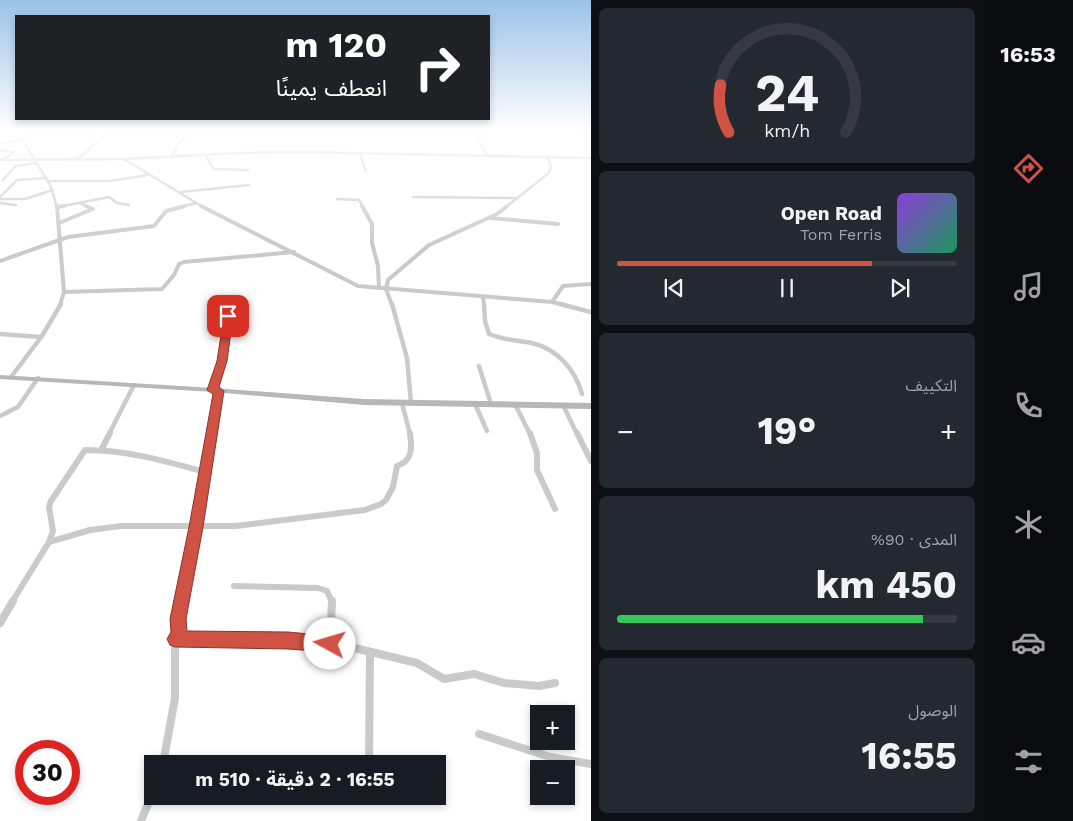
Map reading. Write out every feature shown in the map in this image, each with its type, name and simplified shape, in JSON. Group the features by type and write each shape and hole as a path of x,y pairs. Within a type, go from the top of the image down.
{"street":[{"path":"2,180 13,169"},
{"path":"11,377 41,337 60,306 64,292 58,207 53,190 40,169"},
{"path":"139,169 196,203 358,286 552,302 590,312"},
{"path":"225,169 248,170"},
{"path":"411,403 410,373 405,342 386,288 388,280 429,245 489,218 518,198 549,173 550,169"},
{"path":"2,180 110,181 148,176"},
{"path":"0,198 17,180"},
{"path":"180,192 249,185"},
{"path":"0,198 25,199 53,190"},
{"path":"58,207 109,197 117,203 129,205"},
{"path":"413,197 518,198"},
{"path":"337,199 359,200 371,221 373,246 378,266 379,288"},
{"path":"0,203 16,205"},
{"path":"59,223 92,209 80,203"},
{"path":"0,262 72,236 154,226 166,211 196,203"},
{"path":"489,218 558,224"},
{"path":"64,292 162,289 174,276 180,264 184,262 294,252"},
{"path":"552,302 563,286 590,284"},
{"path":"483,296 485,321 489,334 495,337 534,343 545,348 571,369 577,377 582,394"},
{"path":"165,755 175,698 175,639 179,636 178,619 196,527 228,316 225,311 212,312"},
{"path":"0,340 2,334 41,337"},
{"path":"479,366 491,404"},
{"path":"0,377 402,403 590,406"},
{"path":"0,416 18,407 38,378"},
{"path":"101,450 134,385"},
{"path":"49,542 82,532 116,526 196,527 307,518 369,509 384,503 391,493 397,466 407,462 411,453 411,442 402,403"},
{"path":"475,404 487,432"},
{"path":"515,404 534,441 539,463 537,470 555,509"},
{"path":"563,405 590,461"},
{"path":"0,624 40,554 49,542 53,531 49,507 51,501 85,450 101,450 148,456 205,472"},
{"path":"234,586 318,588 327,592 332,601 330,644"},
{"path":"175,639 288,640 330,644 417,663 444,679 474,674 504,683 539,686 555,683"},
{"path":"369,755 370,652"},
{"path":"479,734 550,757 590,764"},
{"path":"141,821 148,805"}],"route":[{"path":"228,316 222,361 213,390 219,391 178,619 179,636 175,639 288,640 330,644"}]}
